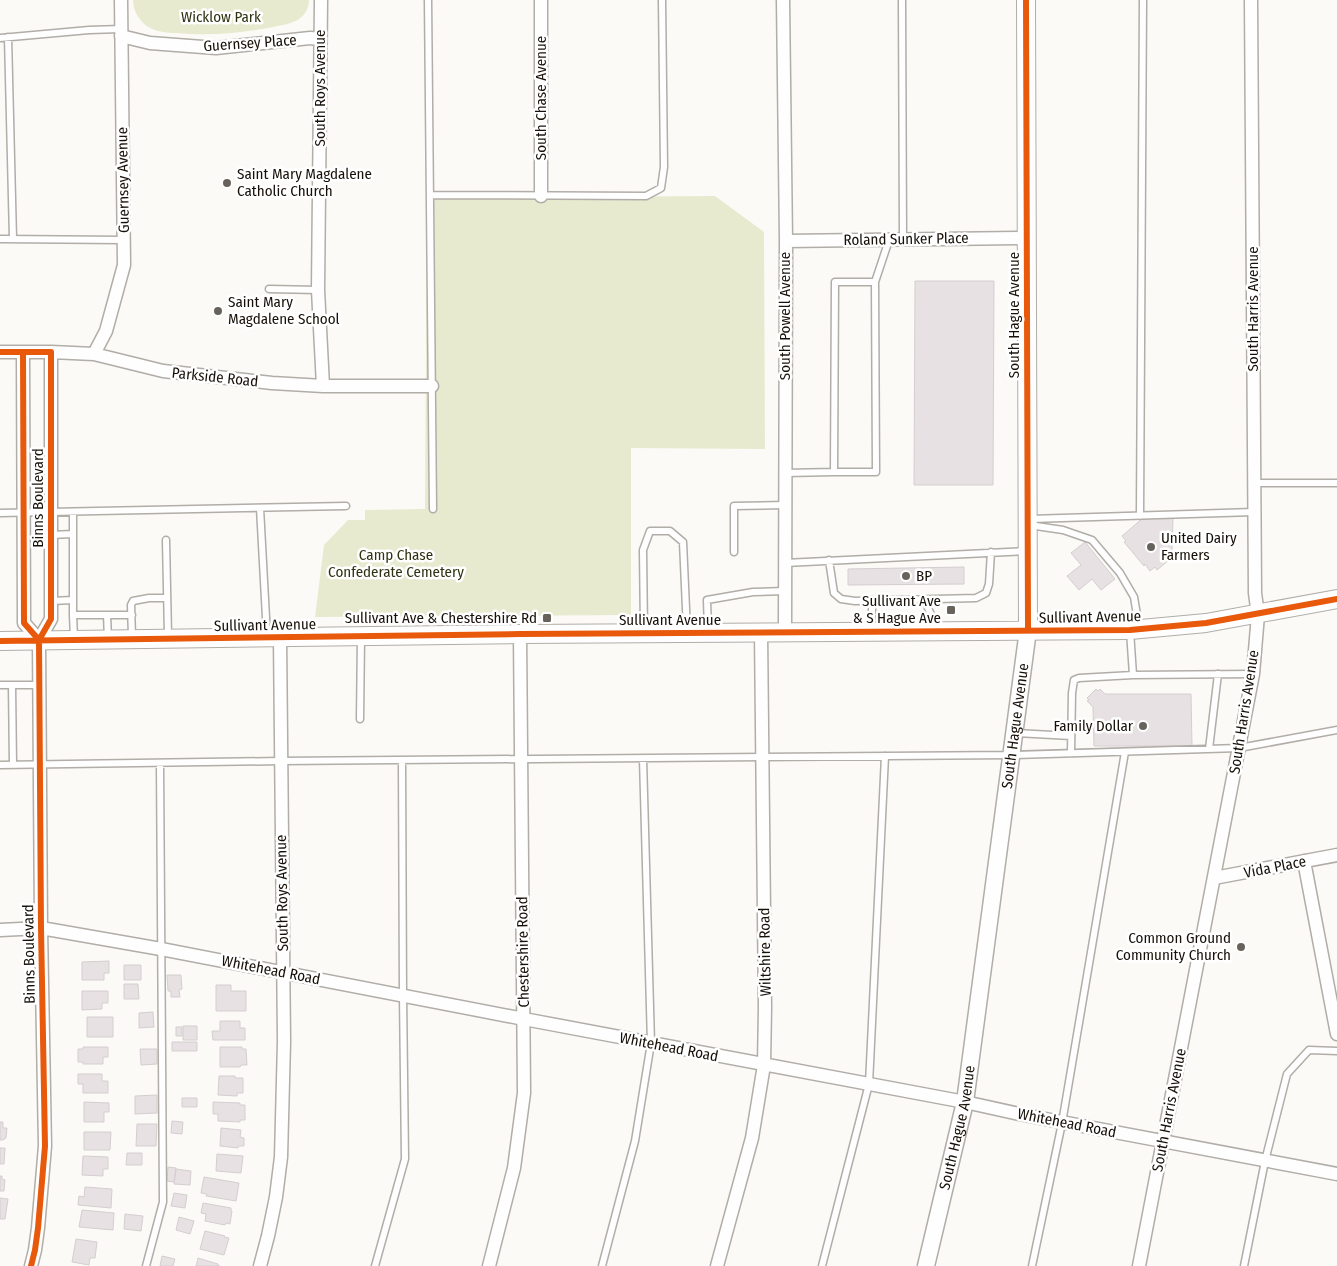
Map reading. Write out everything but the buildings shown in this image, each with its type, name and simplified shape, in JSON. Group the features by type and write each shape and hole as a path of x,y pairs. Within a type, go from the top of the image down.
{"main road":[{"name":"South Hague Avenue","path":"1026,0 1028,630"},
{"name":"Sullivant Avenue","path":"0,641 520,634 1135,629 1198,624 1258,615 1337,599"}],"street":[{"name":"Guernsey Avenue","path":"94,354 106,331 124,265 121,0"},
{"name":"South Roys Avenue","path":"321,0 318,290 323,386"},
{"name":"South Chase Avenue","path":"541,0 541,196"},
{"name":"South Powell Avenue","path":"783,0 786,241 785,632"},
{"name":"South Harris Avenue","path":"1139,1266 1253,674 1258,615 1254,594 1251,0"},
{"name":"Guernsey Place","path":"121,32 150,43 216,48 310,38 320,39"},
{"name":"Roland Sunker Place","path":"786,241 1027,238"},
{"name":"Parkside Road","path":"0,352 94,354 163,371 272,383 323,386 432,386"},
{"name":"Binns Boulevard","path":"24,352 24,623 39,640"},
{"name":"Binns Boulevard","path":"31,1266 38,1228 45,1146 39,640 51,619 51,352"},
{"name":"South Hague Avenue","path":"926,1266 965,1102 1028,630"},
{"name":"Wiltshire Road","path":"717,1266 752,1138 764,1065 766,1008 761,632"},
{"name":"Chestershire Road","path":"489,1266 514,1168 524,1093 520,634"},
{"name":"South Roys Avenue","path":"260,1266 276,1197 281,1158 284,1042 281,761 273,637"},
{"name":"Vida Place","path":"1214,878 1337,855"},
{"path":"1304,861 1337,1034"},
{"name":"Whitehead Road","path":"0,930 41,928 161,949 1337,1174"}],"lane":[{"path":"428,0 433,509"},
{"path":"430,195 646,196 661,188 664,167 662,0"},
{"path":"902,0 903,240"},
{"path":"1140,516 1143,0"},
{"path":"0,38 89,30 121,32"},
{"path":"8,38 12,239"},
{"path":"0,239 124,240"},
{"path":"785,473 876,472 875,282 889,240"},
{"path":"834,472 835,282 875,282"},
{"path":"269,289 318,290"},
{"path":"1254,483 1337,483"},
{"path":"734,552 734,506 785,505"},
{"path":"0,513 346,506"},
{"path":"260,508 273,637"},
{"path":"73,512 74,639"},
{"path":"1028,522 1254,512"},
{"path":"1028,522 1063,530 1092,540 1120,573 1134,597 1133,675"},
{"path":"644,633 643,550 650,531 670,531 684,542 686,633"},
{"path":"50,535 73,534"},
{"path":"166,540 168,638"},
{"path":"784,562 1028,550"},
{"path":"829,560 834,594 841,600 976,598 986,593 990,584 990,552"},
{"path":"708,633 707,600 752,592 785,592"},
{"path":"132,639 131,605 133,601 149,598 167,598"},
{"path":"924,599 939,631"},
{"path":"51,601 73,600"},
{"path":"872,600 872,631"},
{"path":"73,614 132,615"},
{"path":"108,615 108,639"},
{"path":"360,719 361,636"},
{"path":"1209,749 1218,674"},
{"path":"1071,753 1074,680 1079,678 1133,675 1253,674"},
{"path":"0,685 40,685"},
{"path":"12,685 13,765"},
{"path":"0,765 1012,755 1239,748 1337,730"},
{"path":"1015,733 1071,736"},
{"path":"1032,1266 1062,1122 1125,752"},
{"path":"822,1266 868,1084 885,756"},
{"path":"602,1266 635,1141 651,1043 643,758"},
{"path":"375,1266 406,1159 402,995 402,761"},
{"path":"146,1266 163,1202 160,763"},
{"path":"1244,1266 1265,1161 1287,1074 1309,1050 1337,1051"}],"green space":[{"name":"Wicklow Park","path":"133,0 309,0 303,15 290,23 249,31 201,34 166,32 150,28 138,16"},
{"name":"Camp Chase Confederate Cemetery","path":"715,196 764,232 765,449 631,448 631,615 315,617 324,545 348,520 365,520 365,510 425,509 427,198"}],"cycle path":[{"path":"1026,0 1028,630"},
{"path":"0,352 51,352 51,619 39,640 45,1146 38,1228 31,1266"},
{"path":"23,352 24,623 39,640"},
{"path":"0,641 520,634 1130,630 1206,623 1337,599"}],"place":[{"name":"Saint Mary Magdalene Catholic Church","path":"227,183"},
{"name":"Saint Mary Magdalene School","path":"218,311"},
{"name":"United Dairy Farmers","path":"1151,547"},
{"name":"BP","path":"906,576"},
{"name":"Sullivant Ave & S Hague Ave","path":"951,610"},
{"name":"Sullivant Ave & Chestershire Rd","path":"547,618"},
{"name":"Family Dollar","path":"1143,726"},
{"name":"Common Ground Community Church","path":"1241,947"}]}
